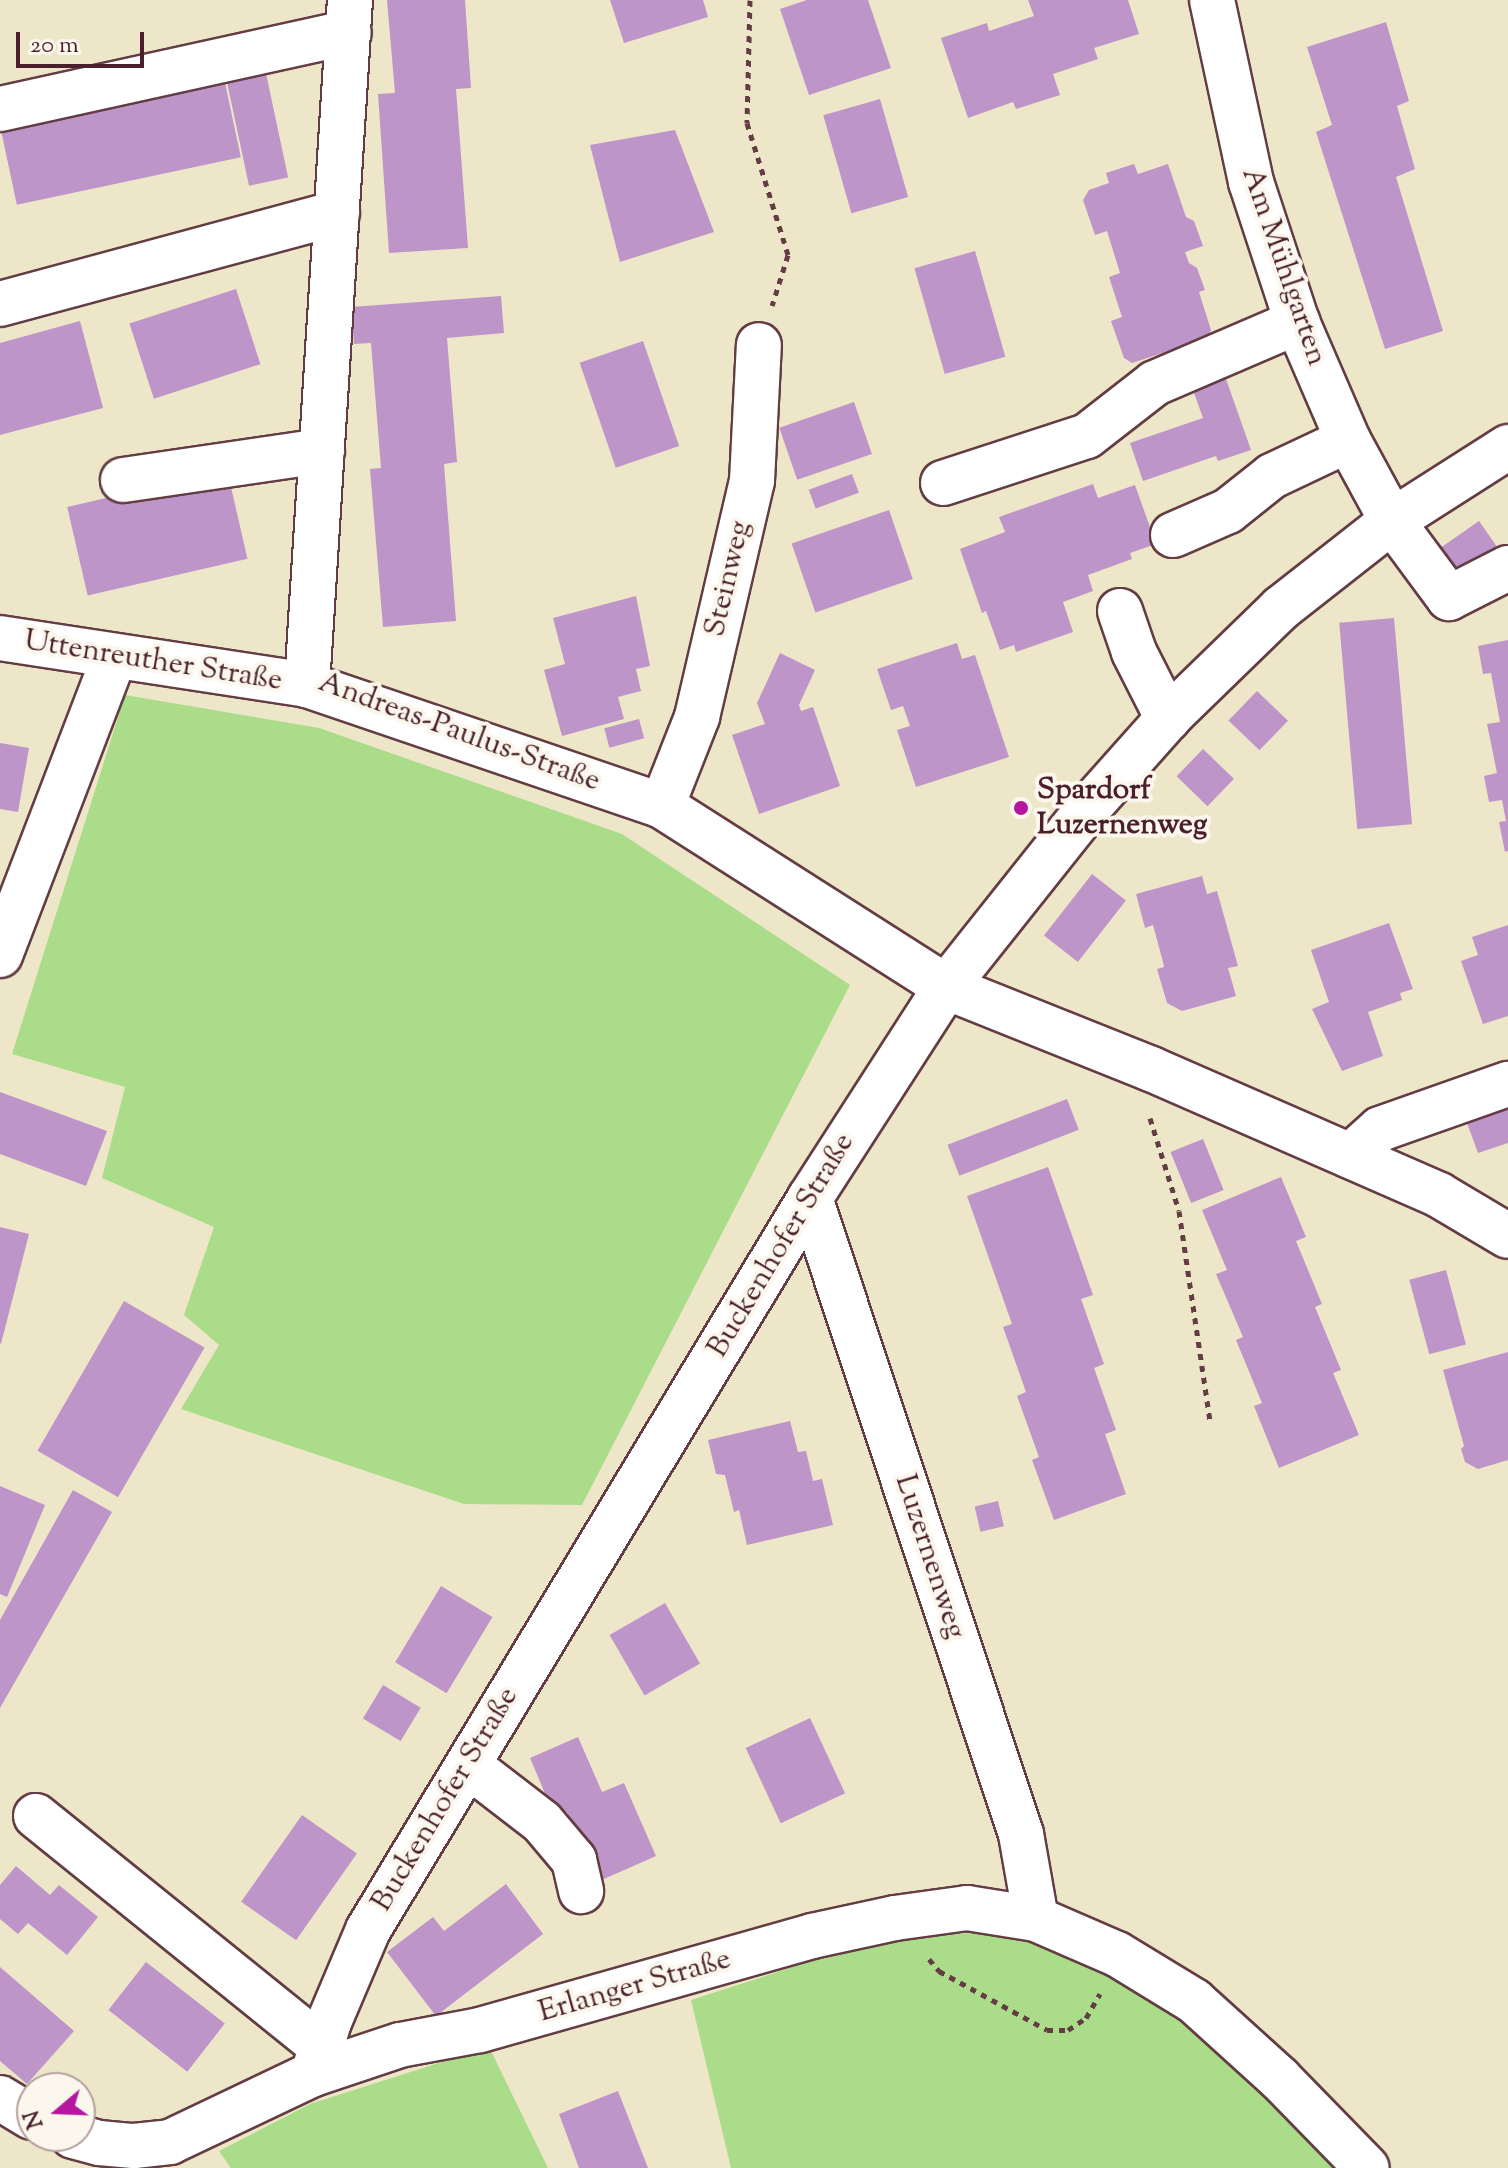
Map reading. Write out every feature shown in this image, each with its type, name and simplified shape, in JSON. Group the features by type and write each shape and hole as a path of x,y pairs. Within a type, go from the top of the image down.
{"street":[{"name":"Am Mühlgarten","path":"1212,0 1251,182 1297,322 1348,440 1392,521"},
{"path":"0,109 350,16"},
{"name":"Andreas-Paulus-Straße","path":"350,16 307,685 662,806 946,987"},
{"path":"0,304 337,213"},
{"path":"943,483 1087,436 1155,383 1297,322"},
{"name":"Steinweg","path":"662,806 697,717 752,481 759,345"},
{"path":"1173,535 1228,511 1272,476 1348,440"},
{"name":"Buckenhofer Straße","path":"317,2060 368,1930 810,1198 946,987 1080,818 1168,719 1281,608 1392,521 1508,447"},
{"path":"123,480 322,451"},
{"path":"1392,521 1449,598 1508,568"},
{"path":"1120,611 1134,652 1168,719"},
{"name":"Uttenreuther Straße","path":"0,638 307,685"},
{"path":"0,955 115,656"},
{"path":"946,987 1151,1069 1439,1195 1508,1236"},
{"path":"1350,1156 1380,1129 1508,1084"},
{"name":"Luzernenweg","path":"810,1198 1021,1834 1036,1919"},
{"path":"468,1765 542,1822 574,1860 581,1891"},
{"path":"36,1816 317,2060"},
{"name":"Erlanger Straße","path":"96,2142 134,2146 170,2142 317,2060 480,2030 812,1936 895,1918 967,1908 1036,1919 1117,1954 1194,2001 1280,2079 1367,2168"}],"path":[{"path":"750,0 747,123 788,255 759,345"},
{"path":"1151,1069 1141,1094 1179,1211 1210,1422"},
{"path":"895,1918 939,1971 1047,2030 1068,2030 1086,2018 1117,1954"}],"green space":[{"path":"125,695 319,728 622,834 850,985 582,1505 464,1504 181,1409 219,1345 184,1315 214,1227 102,1178 125,1087 12,1054"},
{"path":"1046,1929 1207,2035 1337,2168 731,2168 691,2000 883,1938"},
{"path":"489,2047 548,2168 231,2168 219,2151 310,2104"}],"building":[{"path":"387,0 465,0 471,88 456,89 468,248 389,253 378,94 395,93"},
{"path":"610,0 703,0 708,17 624,43"},
{"path":"807,0 868,0 891,68 809,95 780,9"},
{"path":"1028,0 1128,0 1139,34 1094,48 1098,59 1053,74 1060,95 1016,109 1013,102 968,118 941,38 987,23 989,31 1034,16"},
{"path":"1386,22 1409,101 1397,106 1415,169 1396,177 1443,331 1385,349 1316,132 1332,125 1307,47"},
{"path":"264,64 288,177 249,186 225,72"},
{"path":"224,78 241,157 17,205 0,126"},
{"path":"880,99 908,197 851,213 823,115"},
{"path":"675,130 714,232 620,262 590,145"},
{"path":"1134,164 1138,174 1168,164 1186,217 1194,221 1203,246 1185,252 1189,263 1197,268 1205,290 1199,292 1211,330 1208,338 1132,363 1124,358 1111,321 1122,317 1109,277 1120,273 1107,231 1095,235 1083,200 1089,190 1109,183 1106,173"},
{"path":"975,251 1005,357 945,374 914,268"},
{"path":"236,289 260,364 154,399 129,324"},
{"path":"501,296 504,333 447,338 457,462 444,464 456,621 383,627 370,469 381,468 371,343 354,344 351,307"},
{"path":"80,321 103,408 0,435 0,343"},
{"path":"643,341 679,446 616,468 580,363"},
{"path":"1226,379 1251,450 1218,461 1216,456 1143,481 1130,443 1203,418 1193,390"},
{"path":"854,402 872,454 797,480 779,428"},
{"path":"227,470 247,559 88,596 67,507"},
{"path":"852,474 859,493 816,509 809,490"},
{"path":"1093,484 1098,498 1135,485 1156,544 1130,553 1132,559 1088,575 1093,591 1063,602 1073,632 1016,652 1014,645 1000,650 986,611 982,613 960,549 1005,532 999,517"},
{"path":"889,510 913,579 815,613 792,544"},
{"path":"1479,521 1502,554 1456,586 1433,553"},
{"path":"636,596 650,666 636,669 641,691 618,697 624,719 562,736 544,670 565,664 553,618"},
{"path":"1394,618 1412,824 1357,829 1339,623"},
{"path":"1508,640 1508,851 1505,852 1499,822 1506,821 1502,800 1489,802 1484,776 1497,773 1487,724 1500,722 1491,673 1483,674 1478,646"},
{"path":"957,643 962,659 975,655 1009,757 916,787 897,730 910,726 903,706 891,710 877,669"},
{"path":"780,653 815,670 799,705 801,711 813,707 840,786 759,814 732,735 765,724 757,703"},
{"path":"1257,691 1288,721 1259,750 1229,720"},
{"path":"639,719 644,738 609,748 604,728"},
{"path":"0,743 29,748 18,812 0,809"},
{"path":"1203,749 1234,779 1208,806 1177,776"},
{"path":"1092,874 1126,900 1078,962 1044,935"},
{"path":"1202,876 1207,894 1217,891 1238,966 1228,968 1236,996 1182,1011 1167,1003 1157,969 1164,967 1153,925 1145,928 1136,894"},
{"path":"1389,923 1413,989 1400,993 1402,1000 1368,1012 1383,1056 1342,1071 1312,1009 1329,1002 1311,950"},
{"path":"1508,925 1508,1016 1483,1024 1461,961 1478,955 1472,937"},
{"path":"0,1092 107,1131 86,1186 0,1154"},
{"path":"1508,1097 1508,1143 1478,1153 1463,1112"},
{"path":"1067,1099 1079,1130 959,1176 948,1145"},
{"path":"1203,1139 1224,1190 1191,1203 1171,1152"},
{"path":"1048,1167 1093,1295 1081,1299 1104,1364 1094,1368 1116,1430 1105,1434 1126,1494 1054,1520 1032,1460 1039,1457 1017,1396 1026,1392 1003,1327 1012,1324 967,1196"},
{"path":"1281,1177 1306,1237 1296,1241 1322,1304 1315,1307 1341,1370 1333,1373 1359,1435 1279,1468 1254,1406 1262,1403 1236,1340 1243,1337 1216,1274 1227,1270 1202,1210"},
{"path":"0,1227 29,1234 1,1344 0,1343"},
{"path":"1446,1270 1466,1344 1429,1354 1409,1280"},
{"path":"124,1301 205,1348 118,1497 38,1451"},
{"path":"1508,1352 1508,1460 1478,1469 1465,1462 1461,1449 1464,1446 1443,1370"},
{"path":"790,1421 798,1452 806,1451 813,1481 822,1479 833,1525 747,1545 739,1510 734,1512 725,1475 716,1474 708,1440"},
{"path":"0,1486 45,1505 7,1597 0,1594"},
{"path":"73,1490 112,1512 0,1708 0,1620"},
{"path":"998,1501 1004,1526 980,1532 975,1506"},
{"path":"441,1586 492,1617 447,1693 395,1662"},
{"path":"665,1603 700,1664 645,1696 610,1635"},
{"path":"383,1685 421,1708 401,1741 363,1718"},
{"path":"810,1718 845,1793 781,1823 746,1748"},
{"path":"578,1737 602,1792 624,1783 656,1856 597,1882 567,1812 555,1817 530,1758"},
{"path":"302,1815 357,1853 296,1940 241,1902"},
{"path":"16,1866 50,1895 59,1885 98,1917 67,1955 28,1923 18,1934 0,1919 0,1885"},
{"path":"506,1884 543,1934 436,2016 387,1952 433,1917 444,1931"},
{"path":"146,1962 225,2024 187,2072 108,2010"},
{"path":"0,1967 74,2031 38,2072 16,2072 16,2075 0,2061"},
{"path":"618,2091 648,2168 579,2168 559,2114"}],"place":[{"name":"Spardorf Luzernenweg","path":"1021,808"}]}
